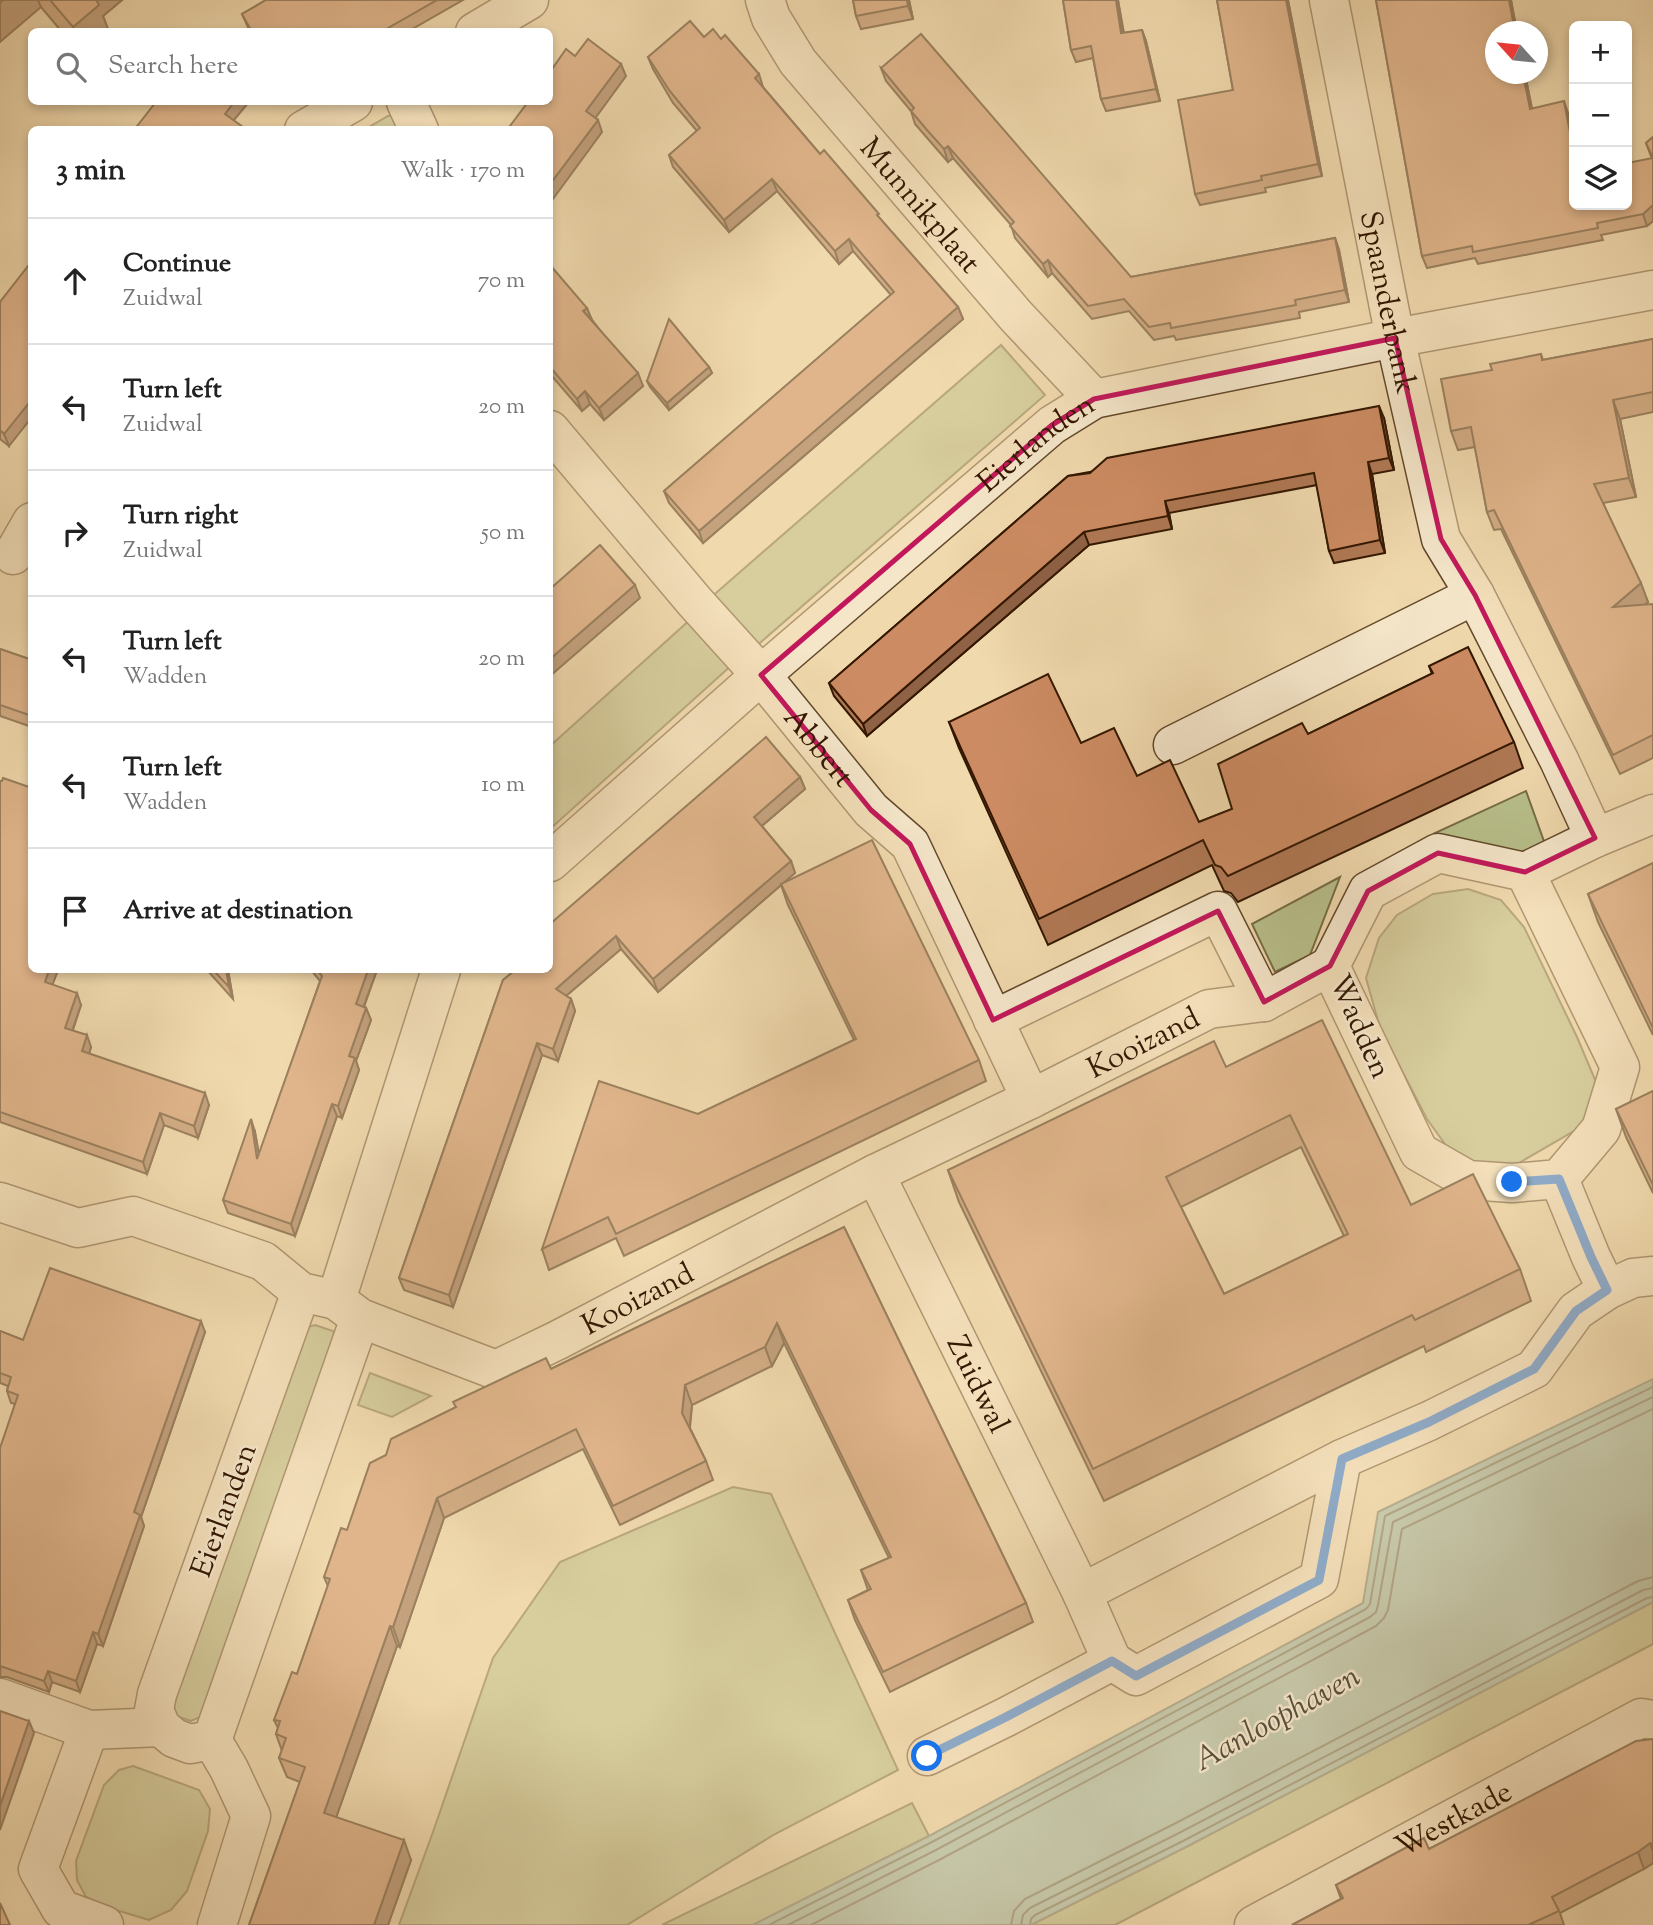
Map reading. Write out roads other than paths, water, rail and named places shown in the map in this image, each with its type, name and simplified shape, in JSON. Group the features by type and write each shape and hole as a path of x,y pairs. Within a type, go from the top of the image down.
{"street":[{"path":"482,28 529,0"},
{"name":"Munnikplaat","path":"765,0 771,18 798,62 1016,316 1094,399"},
{"name":"Spaanderbank","path":"1329,0 1395,338 1441,539 1475,595 1559,760 1595,838"},
{"path":"311,126 348,105"},
{"path":"407,105 417,126"},
{"name":"Eierlanden","path":"553,859 761,675 1052,425 1094,399 1653,289"},
{"name":"Abbert","path":"553,434 695,602 761,675 872,810 911,844 1031,1099"},
{"path":"15,556 28,530"},
{"path":"1173,745 1475,595"},
{"path":"1607,1290 1559,1179 1601,1129 1620,1068 1525,872 1653,814"},
{"name":"Wadden","path":"1525,872 1438,853 1368,891 1331,966 1419,1152 1468,1180 1512,1182 1559,1179"},
{"path":"993,1020 1218,911 1264,1002"},
{"name":"Kooizand","path":"0,1202 78,1228 133,1216 263,1261 332,1303 496,1370 876,1174 1209,1009 1264,1002 1331,966"},
{"name":"Eierlanden","path":"212,1740 332,1303 440,973"},
{"name":"Zuidwal","path":"876,1174 1082,1593 1112,1661"},
{"path":"1082,1593 1342,1459 1429,1422 1534,1369 1576,1311 1607,1290 1633,1278 1653,1276"},
{"name":"Eierlanden","path":"161,1727 153,1710 158,1694 332,1303"},
{"path":"927,1756 1112,1661 1136,1676 1319,1580 1342,1459"},
{"path":"0,1699 89,1730 161,1727 174,1738 190,1744 212,1740 251,1816 217,1925"},
{"name":"Westkade","path":"1254,1925 1297,1915 1640,1718 1653,1720"},
{"path":"89,1730 38,1869 61,1909 104,1925"}],"water":[{"name":"Aanloophaven","path":"1653,1379 1653,1602 1186,1847 1031,1925 753,1925 929,1836 1363,1603 1378,1512"}]}
